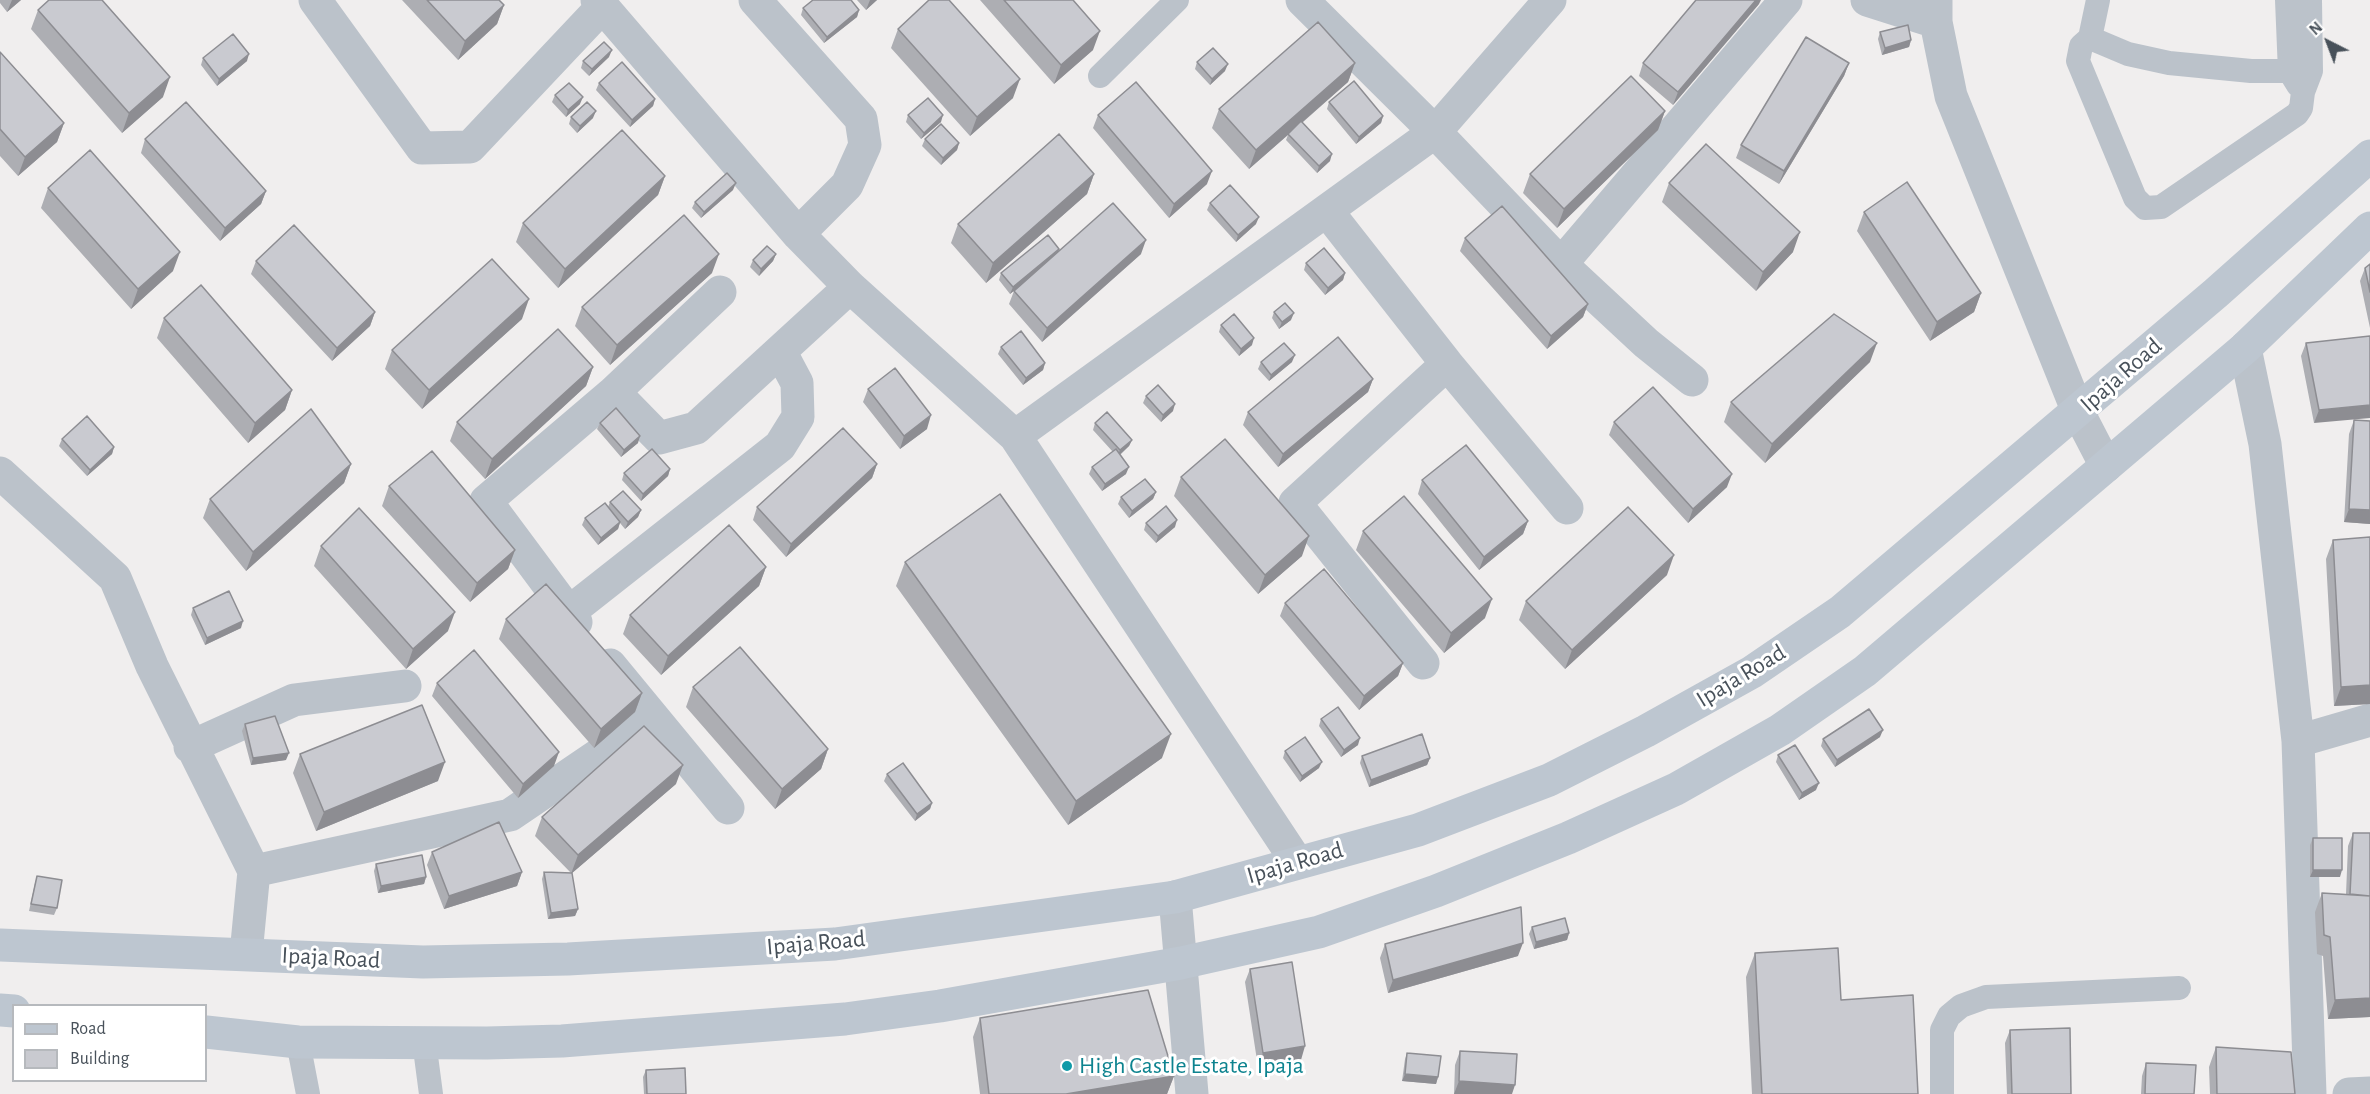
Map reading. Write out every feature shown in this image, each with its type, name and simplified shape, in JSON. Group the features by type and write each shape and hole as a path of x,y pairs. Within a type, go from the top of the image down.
{"main road":[{"name":"Ipaja Road","path":"0,945 423,963 498,962 835,944 1175,897 1418,830 1549,780 1646,731 1752,672 1840,612 2078,412 2370,156"},
{"path":"207,1032 298,1042 562,1041 845,1019 940,1006 1180,963 1319,932 1436,891 1568,838 1676,789 1780,730 1865,671 2245,348 2370,228"}],"street":[{"path":"315,0 422,148 470,147 600,3 798,234 850,287 1015,436 1297,862"},
{"path":"755,0 861,119 865,145 847,185 798,234"},
{"path":"1302,0 1435,132 1561,264 1646,343 1692,380"},
{"path":"1015,436 1435,132 1550,0"},
{"path":"1561,264 1786,0"},
{"path":"1867,0 1936,11 1951,96 2078,412 2106,466"},
{"path":"1327,211 1447,363 1567,508"},
{"path":"614,392 659,438 696,428 850,287"},
{"path":"720,292 614,392 486,501 568,613 728,808"},
{"path":"2245,348 2265,444 2298,741 2310,1094"},
{"path":"568,613 780,446 798,417 797,383 780,351"},
{"path":"1423,663 1295,503 1447,363"},
{"path":"0,473 115,578 152,666 190,747 254,871 246,954"},
{"path":"190,747 294,700 405,686"},
{"path":"254,871 510,815 653,718"},
{"path":"2298,741 2370,720"},
{"path":"1175,897 1192,1094"},
{"path":"2349,1094 2370,1092"}],"lane":[{"path":"1100,76 1177,0"},
{"path":"2098,0 2090,38 2081,46 2078,60 2135,198 2145,208 2161,207 2288,123 2301,108 2301,79 2310,0"},
{"path":"2287,0 2301,79"},
{"path":"2090,38 2128,54 2169,63 2301,79"},
{"path":"1941,1094 1942,1030 1949,1016 1961,1006 1986,997 2179,988"},
{"path":"424,1041 431,1094"},
{"path":"298,1042 308,1094"}],"building":[{"path":"49,0 102,0 170,77 129,113 38,10"},
{"path":"427,0 499,0 504,5 465,41"},
{"path":"813,0 851,0 859,10 827,37 803,8"},
{"path":"929,0 949,0 1020,79 977,117 898,29"},
{"path":"1004,0 1073,0 1100,31 1061,65"},
{"path":"1696,0 1756,0 1678,92 1643,63"},
{"path":"1318,22 1355,63 1256,150 1219,109"},
{"path":"1908,25 1911,40 1885,48 1880,32"},
{"path":"233,34 249,54 219,79 203,58"},
{"path":"1806,37 1849,63 1784,171 1741,145"},
{"path":"604,42 612,50 592,69 583,61"},
{"path":"1213,48 1228,64 1212,79 1197,62"},
{"path":"0,52 64,123 25,157 0,129"},
{"path":"622,62 655,99 632,120 599,83"},
{"path":"1631,76 1665,111 1564,209 1530,174"},
{"path":"1354,81 1383,116 1359,137 1329,102"},
{"path":"1136,82 1212,171 1174,204 1098,115"},
{"path":"569,83 583,97 568,110 555,95"},
{"path":"928,98 943,115 924,133 908,115"},
{"path":"186,102 266,191 225,228 145,139"},
{"path":"587,102 596,111 580,126 571,117"},
{"path":"1301,121 1332,154 1319,166 1288,134"},
{"path":"941,124 959,143 943,158 925,139"},
{"path":"622,130 665,176 565,269 523,223"},
{"path":"1059,134 1094,174 993,263 958,224"},
{"path":"1706,144 1800,232 1763,272 1669,183"},
{"path":"90,150 180,252 138,289 48,188"},
{"path":"727,173 736,183 704,212 695,202"},
{"path":"1907,182 1981,293 1937,322 1864,212"},
{"path":"1230,185 1259,217 1238,235 1210,203"},
{"path":"1113,203 1146,240 1047,328 1014,291"},
{"path":"1502,206 1588,304 1551,336 1465,238"},
{"path":"684,215 719,254 617,345 582,307"},
{"path":"294,225 375,312 337,348 256,261"},
{"path":"1048,235 1059,249 1013,287 1001,273"},
{"path":"767,246 776,254 761,269 753,260"},
{"path":"1324,248 1345,273 1328,288 1306,263"},
{"path":"492,259 529,299 429,390 392,350"},
{"path":"2370,264 2370,292 2365,268"},
{"path":"201,285 292,390 255,423 164,318"},
{"path":"1285,303 1294,313 1282,322 1274,312"},
{"path":"1234,314 1254,338 1241,349 1221,325"},
{"path":"1834,314 1877,343 1772,444 1731,402"},
{"path":"558,329 593,367 492,459 457,422"},
{"path":"1021,331 1045,363 1026,378 1001,347"},
{"path":"2370,336 2370,405 2319,410 2306,343"},
{"path":"1338,337 1373,379 1283,454 1248,412"},
{"path":"1284,343 1295,355 1271,375 1261,362"},
{"path":"895,368 931,415 904,436 868,389"},
{"path":"1158,385 1175,404 1163,415 1146,396"},
{"path":"1653,387 1732,474 1693,509 1614,422"},
{"path":"616,408 640,436 624,450 600,423"},
{"path":"311,409 351,464 253,552 210,499"},
{"path":"1107,412 1132,440 1120,450 1095,423"},
{"path":"87,416 114,447 90,470 62,439"},
{"path":"2354,420 2370,421 2370,510 2349,509"},
{"path":"843,428 877,464 791,544 757,507"},
{"path":"1225,439 1309,536 1265,575 1181,477"},
{"path":"1466,445 1528,521 1484,557 1422,480"},
{"path":"652,449 670,469 643,494 624,473"},
{"path":"1116,449 1129,467 1105,484 1092,467"},
{"path":"432,451 515,550 477,583 389,486"},
{"path":"1145,479 1156,492 1132,511 1121,497"},
{"path":"623,491 641,510 628,522 610,502"},
{"path":"1000,494 1171,734 1076,801 905,562"},
{"path":"1404,496 1492,599 1451,633 1363,531"},
{"path":"605,503 620,522 601,538 585,518"},
{"path":"1166,506 1177,520 1158,536 1146,523"},
{"path":"1628,507 1674,555 1572,650 1526,601"},
{"path":"359,508 455,612 413,649 321,546"},
{"path":"729,525 766,567 668,656 630,615"},
{"path":"2370,537 2370,685 2341,687 2333,540"},
{"path":"1324,569 1403,663 1364,696 1285,603"},
{"path":"546,584 642,693 601,729 506,619"},
{"path":"229,591 243,621 207,638 193,608"},
{"path":"740,647 828,749 782,789 693,687"},
{"path":"474,650 559,752 523,784 437,683"},
{"path":"422,705 445,762 324,812 300,754"},
{"path":"1338,707 1360,738 1344,750 1321,719"},
{"path":"1869,709 1883,730 1837,760 1823,739"},
{"path":"275,716 289,753 253,758 245,724"},
{"path":"644,726 683,765 578,855 542,817"},
{"path":"1422,734 1430,758 1371,780 1362,756"},
{"path":"1305,737 1322,762 1302,776 1285,751"},
{"path":"1795,745 1819,783 1802,793 1778,755"},
{"path":"903,763 932,803 917,814 887,774"},
{"path":"499,822 522,872 449,896 432,852"},
{"path":"2353,833 2370,833 2370,896 2350,894"},
{"path":"2313,838 2342,838 2342,870 2313,870"},
{"path":"422,855 426,877 381,886 376,864"},
{"path":"544,872 572,873 578,909 551,913"},
{"path":"37,876 62,880 57,908 31,904"},
{"path":"2322,893 2370,896 2370,998 2335,1000 2330,937 2324,935"},
{"path":"1521,907 1523,943 1393,980 1385,944"},
{"path":"1565,918 1569,933 1536,942 1532,927"},
{"path":"1838,948 1841,1000 1913,995 1918,1094 1762,1094 1755,953"},
{"path":"1292,962 1305,1046 1263,1053 1250,969"},
{"name":"High Castle Estate, Ipaja","path":"1148,990 1174,1076 1066,1094 989,1094 980,1018"},
{"path":"2070,1028 2071,1094 2012,1094 2010,1030"},
{"path":"2216,1047 2291,1052 2295,1094 2217,1094"},
{"path":"1460,1051 1517,1054 1515,1085 1459,1081"},
{"path":"1407,1053 1441,1056 1438,1077 1405,1074"},
{"path":"2146,1063 2196,1065 2194,1094 2145,1094"},
{"path":"685,1068 686,1094 647,1094 646,1070"}],"place":[{"name":"High Castle Estate, Ipaja","path":"1067,1066"}]}
